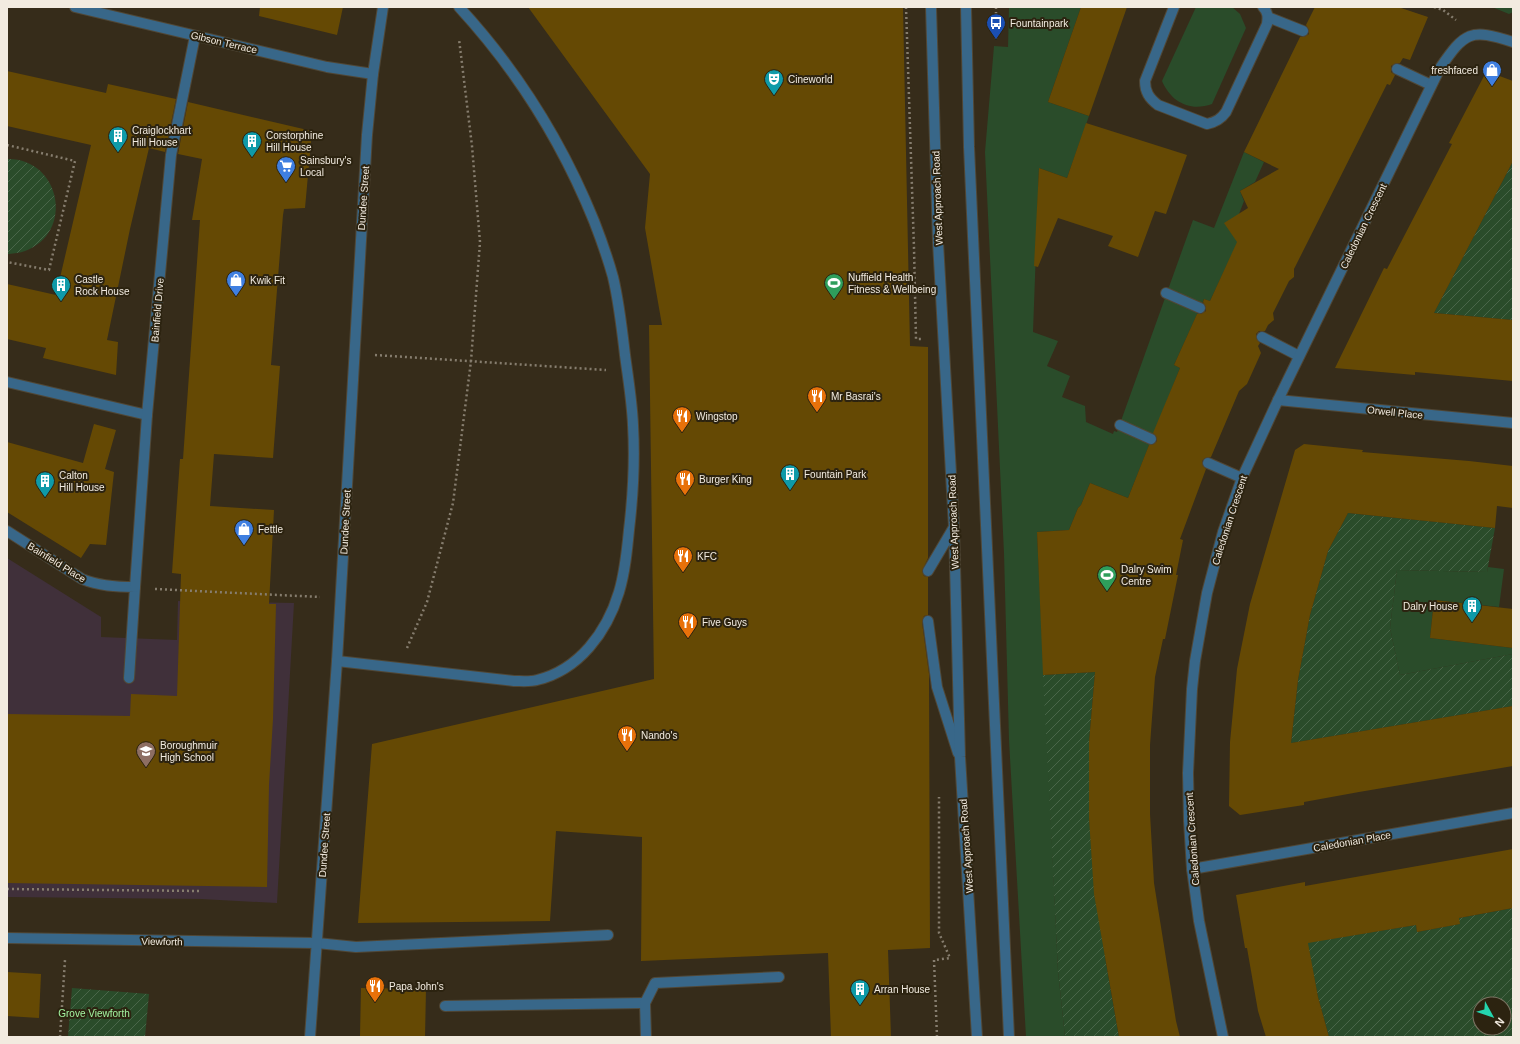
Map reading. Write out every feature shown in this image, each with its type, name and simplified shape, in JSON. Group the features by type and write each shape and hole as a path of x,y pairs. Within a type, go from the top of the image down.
{"street":[{"name":"Gibson Terrace","path":"75,7 327,67 373,74"},
{"name":"Dundee Street","path":"310,1037 337,661 368,128 373,74 384,7"},
{"path":"337,661 514,681 535,681 552,676 565,669 581,656 597,637 610,614 619,592 626,558 633,474 633,424 622,328 613,277 594,223 578,185 550,129 504,59 459,7"},
{"name":"West Approach Road","path":"931,7 938,242 954,527 960,757 977,1037"},
{"path":"966,7 969,147 1009,1037"},
{"path":"1174,7 1145,81 1145,88 1152,100 1158,105 1207,124 1215,122 1226,112 1267,24 1268,16 1263,7"},
{"path":"1268,16 1303,31"},
{"name":"Caledonian Crescent","path":"1223,1037 1204,950 1192,869 1188,789 1190,719 1195,661 1203,613 1223,532 1242,478 1278,400 1440,68 1460,41 1467,37 1474,35 1495,37 1513,42"},
{"name":"Bainfield Drive","path":"129,678 147,415 171,155 195,36"},
{"path":"1398,69 1431,85"},
{"path":"1166,293 1200,308"},
{"path":"1262,337 1300,356"},
{"path":"7,382 147,415"},
{"name":"Orwell Place","path":"1278,400 1513,423"},
{"path":"1120,425 1151,439"},
{"path":"1208,463 1242,478"},
{"path":"928,571 954,527"},
{"name":"Bainfield Place","path":"7,531 82,579 94,584 115,587 135,587"},
{"path":"928,621 937,687 960,757"},
{"name":"Caledonian Place","path":"1192,869 1513,813"},
{"name":"Viewforth","path":"7,938 317,943 356,947 608,936"},
{"path":"646,1037 645,1003 655,983 779,977"},
{"path":"445,1006 645,1003"}],"path":[{"path":"906,7 916,339 928,340"},
{"path":"996,7 996,40"},
{"path":"399,667 426,602 453,502 471,361 480,242 472,146 458,36"},
{"path":"7,145 75,161 49,270 7,262"},
{"path":"354,354 627,371"},
{"path":"135,587 340,597"},
{"path":"937,1037 934,960 950,958 939,933 939,790"},
{"path":"7,889 201,892"},
{"path":"60,1037 66,939"}],"shaded area":[{"name":"Boroughmuir High School","path":"7,558 101,617 101,637 177,640 178,601 294,603 277,903 201,899 7,897"}],"green space":[{"path":"1009,7 1081,7 1048,102 1089,116 1067,178 1039,168 1033,332 1058,341 1047,366 1070,376 1062,397 1085,406 1086,422 1113,434 1114,431 1117,432 1193,220 1214,228 1244,152 1264,162 1255,182 1240,191 1244,201 1239,214 1240,237 1210,301 1204,299 1174,365 1180,368 1128,498 1090,483 1069,530 1037,532 1058,971 1065,1037 1026,1037 1009,740 1004,553 985,152 994,46 1008,47"},
{"path":"1196,7 1232,7 1240,14 1246,28 1212,104 1196,107 1189,106 1176,100 1162,81"},
{"path":"1492,7 1513,7 1513,12 1509,14"},
{"path":"7,159 25,162 40,170 50,183 55,198 56,214 51,229 41,242 25,251 9,254 7,254"},
{"path":"1513,161 1513,320 1434,313"},
{"path":"1348,513 1495,528 1487,572 1397,570 1390,628 1400,675 1513,654 1513,706 1291,743 1298,680 1310,615 1328,551"},
{"path":"1488,567 1504,569 1499,607 1434,600 1430,638 1513,648 1513,654 1400,675 1390,628 1397,570 1487,572"},
{"path":"1095,672 1089,742 1089,818 1106,963 1119,1037 1065,1037 1058,971 1043,675"},
{"path":"1513,908 1513,1037 1329,1037 1318,997 1306,937 1323,940 1416,925 1417,932 1459,924 1459,918"},
{"name":"Grove Viewforth","path":"72,988 149,994 145,1037 68,1037"}],"building":[{"path":"260,7 343,7 337,35 259,16"},
{"name":"Fountain Park","path":"528,7 903,7 910,346 928,347 928,558 922,571 924,576 928,577 928,615 924,616 922,622 929,674 930,948 888,950 891,1037 831,1037 828,953 641,961 642,837 556,831 550,921 358,923 372,744 654,679 649,325 662,325 645,228 650,174"},
{"path":"1081,7 1127,7 1089,116 1048,102"},
{"path":"1315,7 1398,7 1428,17 1410,60 1403,58 1400,63 1396,63 1391,66 1391,72 1395,75 1390,85 1387,84 1294,269 1294,277 1289,281 1273,313 1274,320 1268,325 1265,331 1259,331 1256,334 1256,338 1260,343 1258,346 1261,353 1247,384 1239,391 1211,457 1205,458 1202,461 1203,466 1206,469 1180,539 1183,540 1176,575 1178,575 1165,639 1163,639 1155,677 1150,745 1150,814 1154,883 1176,1021 1180,1037 1119,1037 1094,894 1089,818 1089,742 1095,672 1043,675 1037,532 1069,530 1090,483 1128,498 1149,445 1154,444 1157,441 1156,436 1153,433 1180,368 1174,365 1197,314 1201,314 1206,311 1206,307 1203,302 1204,299 1210,301 1237,242 1224,223 1248,208 1240,191 1279,169 1244,152 1300,37 1304,37 1309,34 1309,30 1306,25"},
{"path":"7,71 106,93 108,84 176,99 165,152 149,148 130,229 107,340 118,342 116,375 43,358 46,348 7,339 7,284 56,295 91,145 7,126"},
{"path":"1494,74 1513,81 1513,161 1434,313 1513,320 1513,381 1415,372 1415,375 1335,368 1384,268 1387,269 1452,144 1449,143 1484,76"},
{"path":"188,102 312,131 305,208 284,209 283,215 271,365 280,366 273,458 214,454 210,506 274,510 269,604 276,604 273,719 269,785 267,887 7,883 7,714 130,716 131,694 177,696 181,574 172,573 180,459 183,459 200,220 192,220 202,159 178,154"},
{"path":"1086,123 1187,155 1166,214 1155,211 1138,257 1108,246 1113,236 1058,218 1038,267 1034,266 1039,168 1067,178"},
{"name":"Calton Hill House","path":"94,424 116,430 105,469 114,472 106,545 90,544 81,558 7,512 7,442 83,463"},
{"path":"1304,444 1363,450 1362,452 1513,466 1513,508 1497,506 1495,528 1348,513 1328,551 1310,615 1298,680 1291,743 1513,706 1513,766 1359,792 1304,802 1304,805 1240,815 1229,806 1230,742 1237,669 1250,604 1295,450"},
{"name":"Dalry House","path":"1434,600 1513,609 1513,648 1430,638"},
{"path":"1513,849 1513,908 1459,918 1460,924 1417,932 1416,925 1308,943 1318,997 1329,1037 1266,1037 1258,1011 1236,895 1305,882 1305,886"},
{"path":"7,972 41,974 39,1018 7,1016"},
{"path":"361,988 426,989 425,1037 360,1037"}],"place":[{"name":"Fountainpark","path":"996,40"},
{"name":"freshfaced","path":"1492,87"},
{"name":"Cineworld","path":"774,96"},
{"name":"Craiglockhart Hill House","path":"118,153"},
{"name":"Corstorphine Hill House","path":"252,158"},
{"name":"Sainsbury's Local","path":"286,183"},
{"name":"Kwik Fit","path":"236,297"},
{"name":"Nuffield Health Fitness & Wellbeing","path":"834,300"},
{"name":"Castle Rock House","path":"61,302"},
{"name":"Mr Basrai's","path":"817,413"},
{"name":"Wingstop","path":"682,433"},
{"name":"Fountain Park","path":"790,491"},
{"name":"Burger King","path":"685,496"},
{"name":"Calton Hill House","path":"45,498"},
{"name":"Fettle","path":"244,546"},
{"name":"KFC","path":"683,573"},
{"name":"Dalry Swim Centre","path":"1107,592"},
{"name":"Dalry House","path":"1472,623"},
{"name":"Five Guys","path":"688,639"},
{"name":"Nando's","path":"627,752"},
{"name":"Boroughmuir High School","path":"146,768"},
{"name":"Papa John's","path":"375,1003"},
{"name":"Arran House","path":"860,1006"}]}
